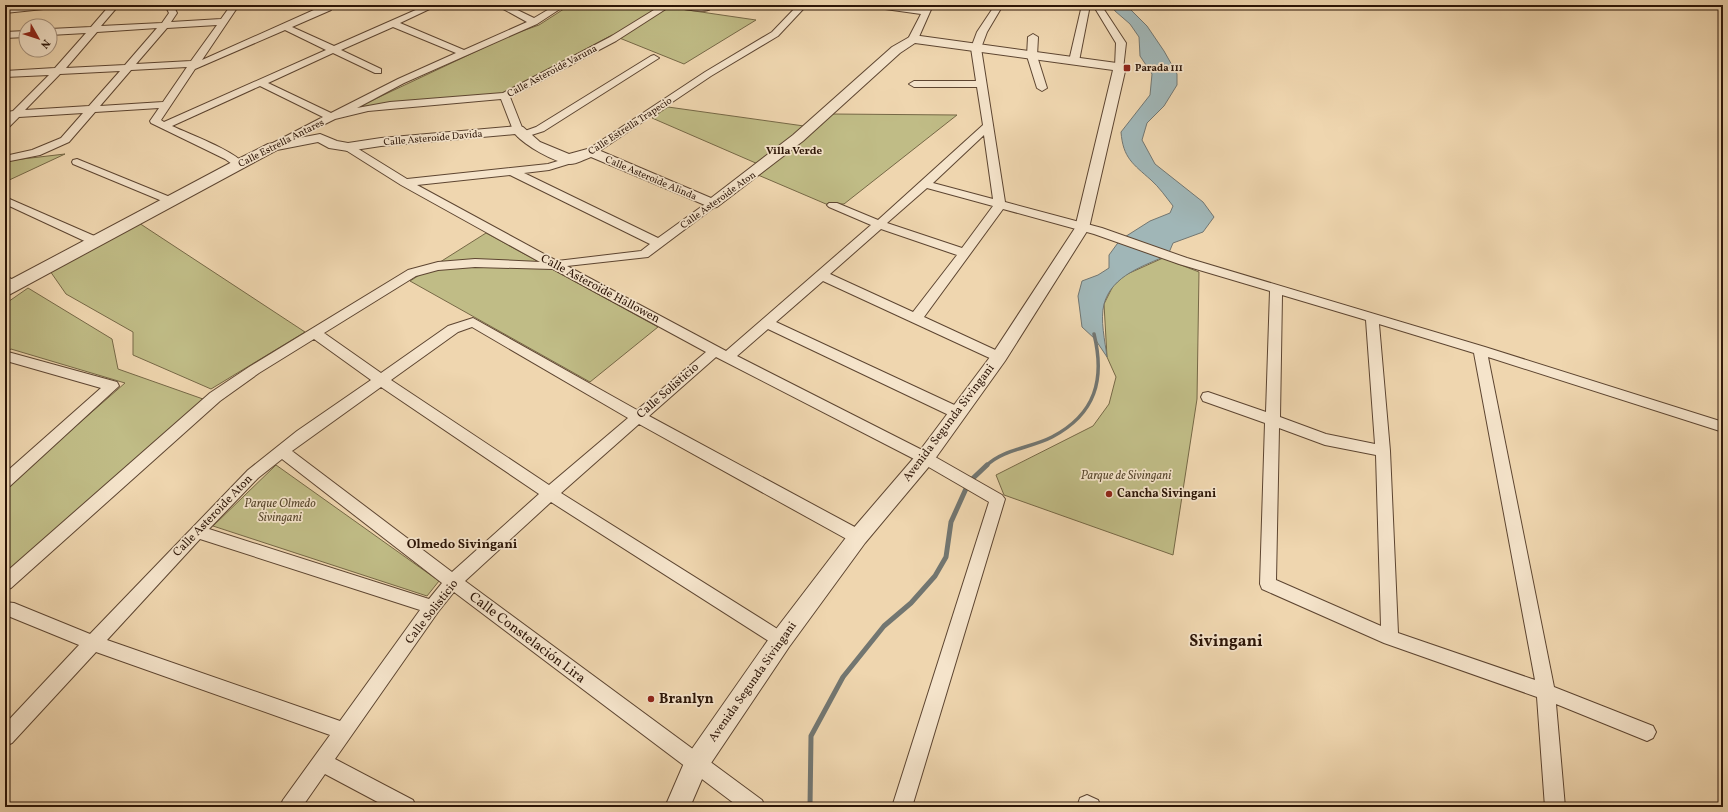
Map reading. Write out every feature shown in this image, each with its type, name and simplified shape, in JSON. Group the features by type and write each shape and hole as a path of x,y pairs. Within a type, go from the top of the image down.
{"street":[{"path":"5,10 53,5"},
{"path":"5,125 58,71 115,5"},
{"path":"5,159 27,156 51,148 65,140 93,110 165,25 173,12 169,5"},
{"path":"235,5 155,121 229,157 238,164"},
{"path":"5,74 194,65 328,8 329,5"},
{"path":"163,126 332,49 434,5"},
{"path":"500,5 534,22"},
{"name":"Calle Estrella Antares","path":"8,286 171,201 238,164 273,148 400,81 534,22 562,5"},
{"name":"Calle Asteroide Varuna","path":"331,117 368,108 390,105 505,96 612,39 668,5"},
{"path":"677,5 706,9"},
{"name":"Calle Estrella Trapecio","path":"405,184 549,167 591,152 708,74 774,34 803,5"},
{"path":"878,5 928,8 914,39 1120,67"},
{"path":"916,318 1000,205 976,48 982,32 998,5"},
{"path":"1074,61 1086,5"},
{"name":"Avenida Segunda Sivingani","path":"677,807 696,764 781,640 858,537 925,458 999,357 1082,228 1120,67 1121,43 1097,5"},
{"path":"58,31 223,22"},
{"path":"391,23 464,53"},
{"path":"285,27 378,71"},
{"path":"5,35 18,34"},
{"path":"1033,37 1032,56 1042,88"},
{"name":"Calle Asteroide Aton","path":"5,582 215,397 254,370 412,273 425,268 475,263 537,267 575,261 644,254 798,138 896,50 914,39"},
{"name":"Calle Asteroide Davida","path":"348,147 382,142 520,133 540,129 654,58"},
{"path":"259,82 331,117"},
{"path":"914,84 981,84"},
{"path":"505,96 520,133 546,150 570,160"},
{"path":"5,114 93,110 166,104"},
{"path":"728,357 925,184 987,127"},
{"name":"Calle Asteroide Hallowen","path":"273,148 320,138 334,144 348,147 405,184 715,351 957,475 997,499 902,807"},
{"name":"Calle Asteroide Alinda","path":"591,152 712,204"},
{"path":"77,162 171,201"},
{"path":"511,171 658,243"},
{"path":"925,184 1145,247 1276,289 1480,350 1723,427"},
{"path":"5,200 95,241"},
{"path":"833,205 878,224 964,253"},
{"path":"821,275 999,357"},
{"path":"1276,289 1271,420 1268,584 1390,638 1546,692 1647,732"},
{"path":"1372,317 1383,451 1390,638"},
{"name":"Calle Asteroide Aton","path":"5,737 253,474 282,451 453,328 473,322 638,417"},
{"path":"767,322 958,413"},
{"path":"315,333 380,380 549,494 781,640"},
{"path":"1480,350 1546,692 1555,807"},
{"name":"Calle Solisticio","path":"290,807 432,607 453,582 549,494 715,351"},
{"path":"5,359 8,357 112,386 8,475"},
{"path":"1208,397 1326,439 1383,451"},
{"path":"638,417 858,537"},
{"name":"Calle Constelación Lira","path":"282,451 453,582 755,807"},
{"path":"197,532 432,607"},
{"path":"5,609 8,608 94,643 344,731"},
{"path":"322,762 406,807"},
{"path":"1087,807 1087,805 1091,807"}],"green space":[{"path":"570,5 653,5 756,20 684,64 612,35 504,93 358,107 511,35 539,25"},
{"path":"668,107 804,126 758,164 652,118"},
{"path":"832,114 957,115 844,204 826,204 758,175"},
{"path":"65,154 5,182 5,161"},
{"path":"139,223 305,332 211,389 133,355 133,332 66,294 50,271"},
{"path":"486,233 658,327 590,382 410,281"},
{"name":"Parque de Sivingani","path":"1163,258 1199,272 1197,399 1173,555 1004,495 996,475 1093,426 1109,404 1116,377 1107,357 1104,304 1113,286 1125,275"},
{"path":"28,288 112,339 118,369 203,399 5,573 5,488 125,383 11,349 5,353 5,304"},
{"name":"Parque Olmedo Sivingani","path":"276,465 439,581 427,596 213,526"}],"shaded area":[{"path":"1111,5 1126,5 1147,26 1177,74 1177,85 1164,106 1147,123 1142,140 1155,164 1203,202 1214,217 1203,232 1173,243 1168,255 1130,273 1114,286 1108,294 1104,304 1102,317 1107,357 1095,339 1082,327 1078,296 1082,281 1098,275 1109,268 1109,255 1120,240 1150,221 1170,213 1173,206 1157,186 1134,165 1124,148 1121,132 1150,95 1152,74 1140,56 1139,37 1130,24 1115,11"}],"waterway":[{"path":"986,466 993,460 1009,452 1052,437 1067,428 1079,418 1088,406 1094,394 1097,380 1097,350 1094,334"},
{"path":"810,807 811,736 843,677 884,626 911,603 935,576 946,557 951,522 969,482 987,465"}],"place":[{"name":"Parada 111","path":"1127,68"},
{"name":"Cancha Sivingani","path":"1109,494"},
{"name":"Branlyn","path":"651,699"}],"district":[{"name":"Villa Verde","path":"794,151"},
{"name":"Olmedo Sivingani","path":"462,545"},
{"name":"Sivingani","path":"1226,642"}]}
